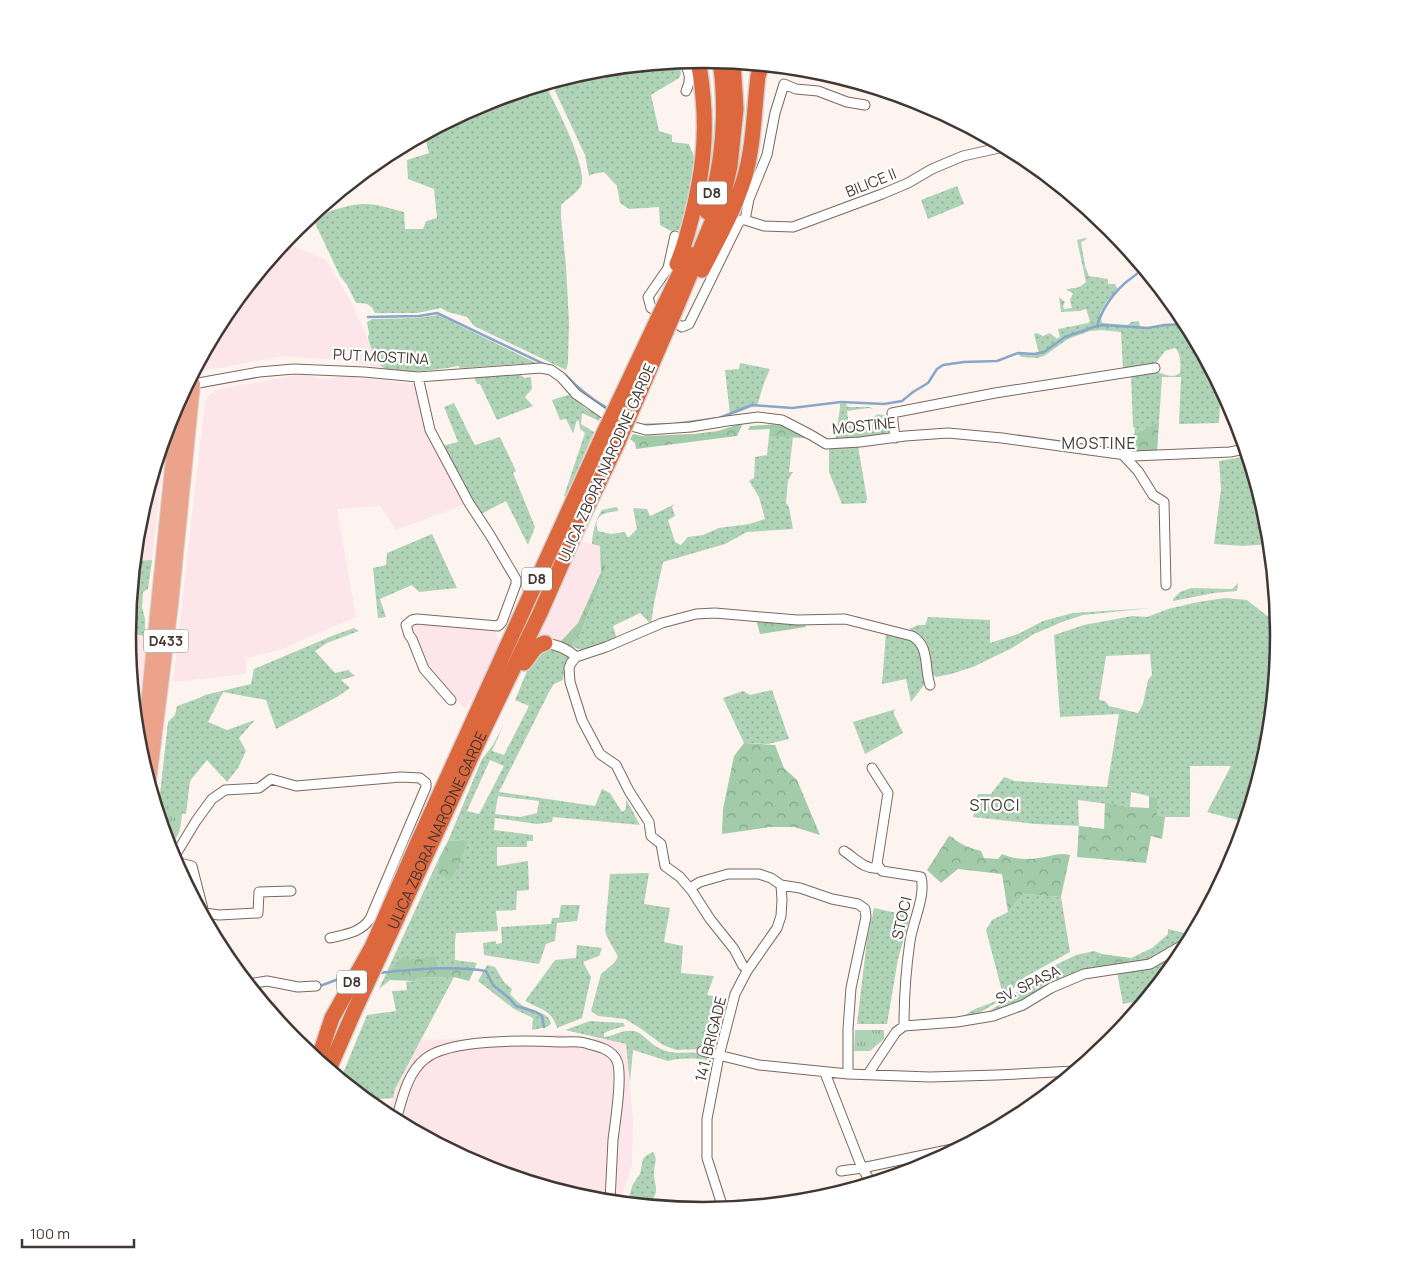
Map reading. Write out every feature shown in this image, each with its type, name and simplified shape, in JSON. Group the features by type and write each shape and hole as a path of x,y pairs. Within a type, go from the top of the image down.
{"highway":[{"path":"669,310 666,287 687,235 703,168 704,104 699,68"},
{"name":"ULICA ZBORA NARODNE GARDE","path":"320,1053 332,1018 377,949 541,611 618,442 709,206 714,188 722,136 727,69"},
{"name":"ULICA ZBORA NARODNE GARDE","path":"332,1063 352,1016 418,842 603,435 669,310 686,286 724,193 730,166 736,109 728,69"},
{"path":"686,286 696,282 725,226 744,197 744,178 750,152 760,71"},
{"path":"510,676 526,661 532,650 538,645 545,643"},
{"path":"336,1066 352,1016"},
{"path":"316,1048 332,1018"}],"main road":[{"name":"D433","path":"151,764 171,605 189,395"},
{"name":"D433","path":"145,735 169,444"}],"street":[{"path":"686,91 690,83 687,68"},
{"path":"675,236 668,268 648,297 651,308 682,327 688,324 738,224 741,220 746,220 744,197 767,155 784,84 796,89 818,91 847,102 865,106"},
{"name":"BILICE II","path":"746,220 764,226 793,227 882,194 963,156 995,149"},
{"name":"PUT MOSTINA","path":"194,383 258,372 294,369 364,372 418,378 541,368 551,370 561,377 576,394 616,422"},
{"path":"895,438 892,413 995,393 1155,368"},
{"path":"418,378 430,430 469,503 516,579 516,584 504,617 500,625 496,627 417,619 412,620 406,625 424,668 451,700"},
{"name":"MOSTINE","path":"616,422 646,430 691,427 727,420 758,417 782,420 826,444 948,433 1002,438 1133,456 1239,450"},
{"path":"1122,454 1138,471 1153,495 1164,502 1166,585"},
{"path":"743,966 734,949 710,919 690,888 666,866 661,844 652,836 649,822 629,791 616,765 600,754 582,720 570,682 569,668 576,657 606,647 662,623 691,615 715,612 797,620 845,619 912,636 921,643 924,649 930,685"},
{"path":"545,643 569,650 576,657"},
{"path":"844,851 864,866 879,868 877,864 888,792 872,768"},
{"path":"179,850 212,799 225,790 259,788 271,779 296,786 401,777 424,780 426,787 370,919 364,927 358,930 330,938"},
{"path":"185,864 192,866 199,895"},
{"name":"STOCI","path":"879,868 882,872 921,877 923,886 910,940 904,995 904,1026"},
{"path":"690,888 700,882 728,874 759,874 771,878 781,885 800,888 858,904 866,909 851,988 848,1029 848,1074"},
{"name":"141. BRIGADE","path":"721,1201 707,1158 707,1120 719,1056 735,994 777,928 782,916 781,885"},
{"path":"210,914 258,914 258,892 291,891"},
{"name":"SV. SPASA","path":"904,1026 957,1022 993,1016 1023,1005 1051,988 1084,974 1150,964 1174,950"},
{"path":"255,983 267,981 298,987 316,986"},
{"path":"868,1074 896,1032 904,1026"},
{"path":"398,1113 415,1069 426,1058 444,1050 460,1046 520,1040 584,1043 607,1050 613,1054 618,1062 620,1074 613,1142 610,1194"},
{"path":"702,1051 759,1065 825,1073 930,1077 1064,1072"},
{"path":"825,1073 862,1168 867,1177"},
{"path":"841,1170 862,1168 930,1154"}],"shaded area":[{"path":"292,245 326,260 353,305 372,350 383,368 337,360 284,356 202,370 232,319 253,289"},
{"path":"306,373 312,377 325,379 347,376 415,384 466,504 396,530 380,506 337,509 356,617 279,650 246,658 246,674 173,682 205,403 209,395 216,390"},
{"path":"163,461 152,560 141,561 155,488"},
{"path":"582,541 600,546 601,571 578,623 561,641 540,634"},
{"path":"414,623 442,624 495,631 500,646 485,679 465,709 423,662 412,629"},
{"path":"136,635 148,637 140,698"},
{"path":"558,1034 613,1040 627,1044 633,1123 632,1165 620,1196 556,1182 486,1158 419,1126 390,1107 395,1089 421,1040 531,1037"}],"green space":[{"path":"680,69 679,78 651,95 659,131 672,135 672,142 689,144 694,157 692,178 680,230 671,231 660,225 659,207 629,209 620,203 617,186 604,172 589,176 585,155 554,88 592,78 629,72"},
{"path":"548,90 569,135 580,165 582,177 579,189 561,205 569,322 568,363 566,370 474,326 467,317 441,308 417,313 375,313 372,307 367,304 356,303 340,276 314,222 323,214 338,209 353,205 370,204 404,212 405,229 423,229 426,221 437,218 434,189 408,179 407,160 429,153 426,140 486,111"},
{"path":"957,186 964,204 928,219 921,200"},
{"path":"1087,239 1081,242 1085,266 1089,276 1108,279 1108,284 1115,284 1118,290 1107,301 1100,313 1102,323 1128,325 1131,322 1139,321 1140,327 1177,324 1194,351 1220,403 1219,423 1179,424 1181,377 1162,377 1159,422 1134,434 1131,375 1157,372 1171,376 1177,375 1180,373 1180,363 1175,348 1165,351 1156,363 1123,369 1121,332 1101,330 1090,331 1068,339 1044,356 1037,358 1021,357 1018,354 1032,355 1039,353 1034,334 1037,333 1043,336 1050,333 1057,339 1060,337 1058,329 1090,321 1086,309 1061,312 1059,297 1065,302 1064,309 1072,308 1070,300 1073,293 1066,290 1083,285 1086,282 1077,240"},
{"path":"438,315 536,363 460,368 458,366 406,372 387,369 381,366 373,353 368,338 367,322 372,319 416,318"},
{"path":"740,363 770,369 757,406 730,415 725,370 739,369"},
{"path":"519,374 525,378 531,377 532,389 525,397 533,406 497,420 480,384 477,384 474,377"},
{"path":"571,394 585,408 601,416 599,421 582,413 581,424 594,432 566,496 564,496 585,433 580,429 579,421 577,420 573,433 566,419 560,420 552,400"},
{"path":"454,403 475,445 500,437 516,471 513,473 535,527 528,545 506,501 481,514 471,502 442,446 458,442 444,407"},
{"path":"846,403 847,407 870,407 873,409 847,411 849,426 870,423 876,415 884,415 890,424 888,436 863,436 861,438 835,441 840,404"},
{"path":"1159,422 1157,453 1133,452 1134,434"},
{"path":"743,423 737,436 636,449 635,443 630,439 633,434 642,436 694,434 718,431"},
{"path":"778,424 791,429 805,438 769,436 770,429 748,430 750,426"},
{"path":"769,436 793,436 789,472 793,472 788,480 786,503 789,507 793,529 747,532 725,544 663,562 651,624 640,613 613,626 617,639 581,650 571,646 581,632 606,569 600,546 592,544 595,526 598,518 602,510 616,507 618,511 601,515 597,521 598,531 611,534 625,532 628,538 637,529 633,508 647,509 650,516 675,504 672,507 675,516 668,520 675,542 681,545 688,537 703,535 719,528 749,524 765,519 759,497 749,481 754,478 755,457 767,455"},
{"path":"858,446 867,499 866,503 842,504 829,472 829,448"},
{"path":"1242,457 1251,488 1262,545 1243,546 1214,544 1221,489 1219,461"},
{"path":"432,534 457,588 419,592 412,585 380,599 386,617 378,618 373,568 386,565 387,553"},
{"path":"600,546 606,569 581,632 571,646 564,644 561,641 578,623 601,572"},
{"path":"152,560 148,589 143,592 142,607 145,619 145,636 136,635 137,597 141,561"},
{"path":"1238,583 1237,591 1214,593 1173,601 1180,592 1191,588 1232,589"},
{"path":"1225,598 1247,600 1270,618 1269,672 1265,709 1251,781 1239,820 1207,812 1231,766 1190,766 1190,817 1157,817 1157,798 1131,792 1130,807 1078,800 1079,826 1036,824 973,817 978,794 991,794 1004,777 1015,781 1107,787 1119,714 1060,717 1054,635 1084,625 1132,616 1147,617 1168,609","holes":["1150,654 1152,675 1148,680 1143,704 1138,713 1109,706 1105,701 1099,700 1106,656"]},
{"path":"1152,608 1083,615 1034,634 1012,648 973,667 936,677 932,674 929,654 924,642 916,632 909,629 918,625 925,625 928,617 990,620 990,643 1018,634 1043,621 1073,613"},
{"path":"756,619 805,625 806,627 760,634"},
{"path":"354,628 359,631 327,643 315,651 335,673 348,670 355,676 341,680 350,688 337,697 276,729 266,700 223,692 208,722 227,730 255,720 239,738 246,751 238,768 227,782 207,760 190,781 186,814 164,812 159,796 168,722 175,715 177,706 205,695 251,684 254,669"},
{"path":"886,632 910,638 920,648 923,660 924,685 911,702 906,679 882,684"},
{"path":"553,649 569,654 563,680 554,684 549,692 499,792 595,806 602,789 610,793 622,812 626,809 626,799 640,825 553,817 552,822 537,824 495,818 494,830 533,835 533,841 527,841 527,847 497,847 497,866 528,861 529,890 517,891 516,910 496,911 498,931 456,933 455,960 477,963 475,968 439,968 435,958 407,959 386,975 390,980 379,989 439,858 437,873 464,840 448,841 482,759 493,745 504,724 492,751 504,755 529,706 515,700 528,668 537,653","holes":["490,760 504,766 479,814 467,811","498,796 539,801 537,813 520,817 495,814"]},
{"path":"772,690 789,739 768,744 744,743 723,698 743,691 750,695"},
{"path":"896,709 893,712 903,733 865,754 853,722"},
{"path":"744,743 775,745 784,768 797,780 820,835 794,827 770,827 722,834 723,809 734,756"},
{"path":"1149,796 1157,798 1157,817 1165,817 1162,839 1151,836 1146,863 1077,857 1079,826 1104,829 1105,803 1149,808"},
{"path":"164,812 182,813 175,840"},
{"path":"949,836 966,846 981,851 984,858 998,859 1002,854 1024,859 1058,854 1070,855 1061,897 1023,894 1008,912 1002,874 958,869 941,883 927,870"},
{"path":"464,840 467,842 460,863 450,880 437,873 439,858 448,841"},
{"path":"649,873 644,904 670,908 664,942 683,946 681,973 714,976 707,995 723,998 711,1050 676,1050 663,1045 625,1019 598,1016 591,1011 601,974 618,957 605,931 610,874"},
{"path":"1023,894 1061,897 1070,952 1025,977 1002,999 973,1017 960,1018 975,1009 996,1001 1002,991 986,930 992,920 1008,912"},
{"path":"561,905 580,905 577,921 557,923 555,941 546,944 539,964 484,955 483,943 496,941 496,944 502,943 501,927 551,924 552,918 559,918"},
{"path":"874,908 910,916 898,959 887,1024 857,1024 867,940"},
{"path":"1168,929 1185,933 1177,945 1143,963 1127,966 1131,958 1152,948 1168,934"},
{"path":"577,945 602,948 599,956 583,962 591,977 582,1018 557,1028 548,1013 525,1001 555,960 576,958"},
{"path":"1094,951 1102,954 1089,971 1078,972 1055,981 1008,1008 981,1016 1007,1000 1041,972 1076,955"},
{"path":"1173,952 1153,980 1134,1002 1123,1004 1117,972"},
{"path":"1102,954 1131,958 1127,966 1089,971"},
{"path":"403,956 407,959 435,957 439,968 475,968 469,981 454,977 417,978 415,981 390,980 386,975"},
{"path":"487,965 495,967 504,982 512,989 510,994 518,1002 548,1017 551,1024 547,1027 532,1030 533,1018 514,1009 478,981"},
{"path":"454,977 395,1089 393,1098 379,1099 343,1072 367,1015 396,1011 392,991 407,990 406,982 415,981 417,978"},
{"path":"590,1021 623,1023 625,1026 604,1033 604,1037 626,1031 634,1031 665,1050 674,1053 697,1053 708,1057 707,1060 677,1059 668,1061 633,1050 630,1082 626,1044 565,1030"},
{"path":"855,1030 884,1030 884,1039 870,1051 854,1051"},
{"path":"653,1152 656,1160 654,1178 656,1192 654,1197 653,1199 629,1197 633,1184 640,1174 643,1159"}],"waterway":[{"path":"1097,326 1112,297 1139,272"},
{"path":"368,317 419,316 437,313 548,366"},
{"path":"643,425 674,424 719,418 752,405 792,408 841,402 884,404 902,401 928,383 937,369 943,365 997,361 1018,353 1034,354 1044,352 1065,337 1097,326 1148,328 1177,324"},
{"path":"560,371 589,396 609,409"},
{"path":"377,973 446,968 486,971 493,985 516,1006 536,1012 542,1016 544,1027"},
{"path":"320,986 350,976"}],"district":[{"name":"MOSTINE","path":"1099,443"},
{"name":"STOCI","path":"995,805"}]}
